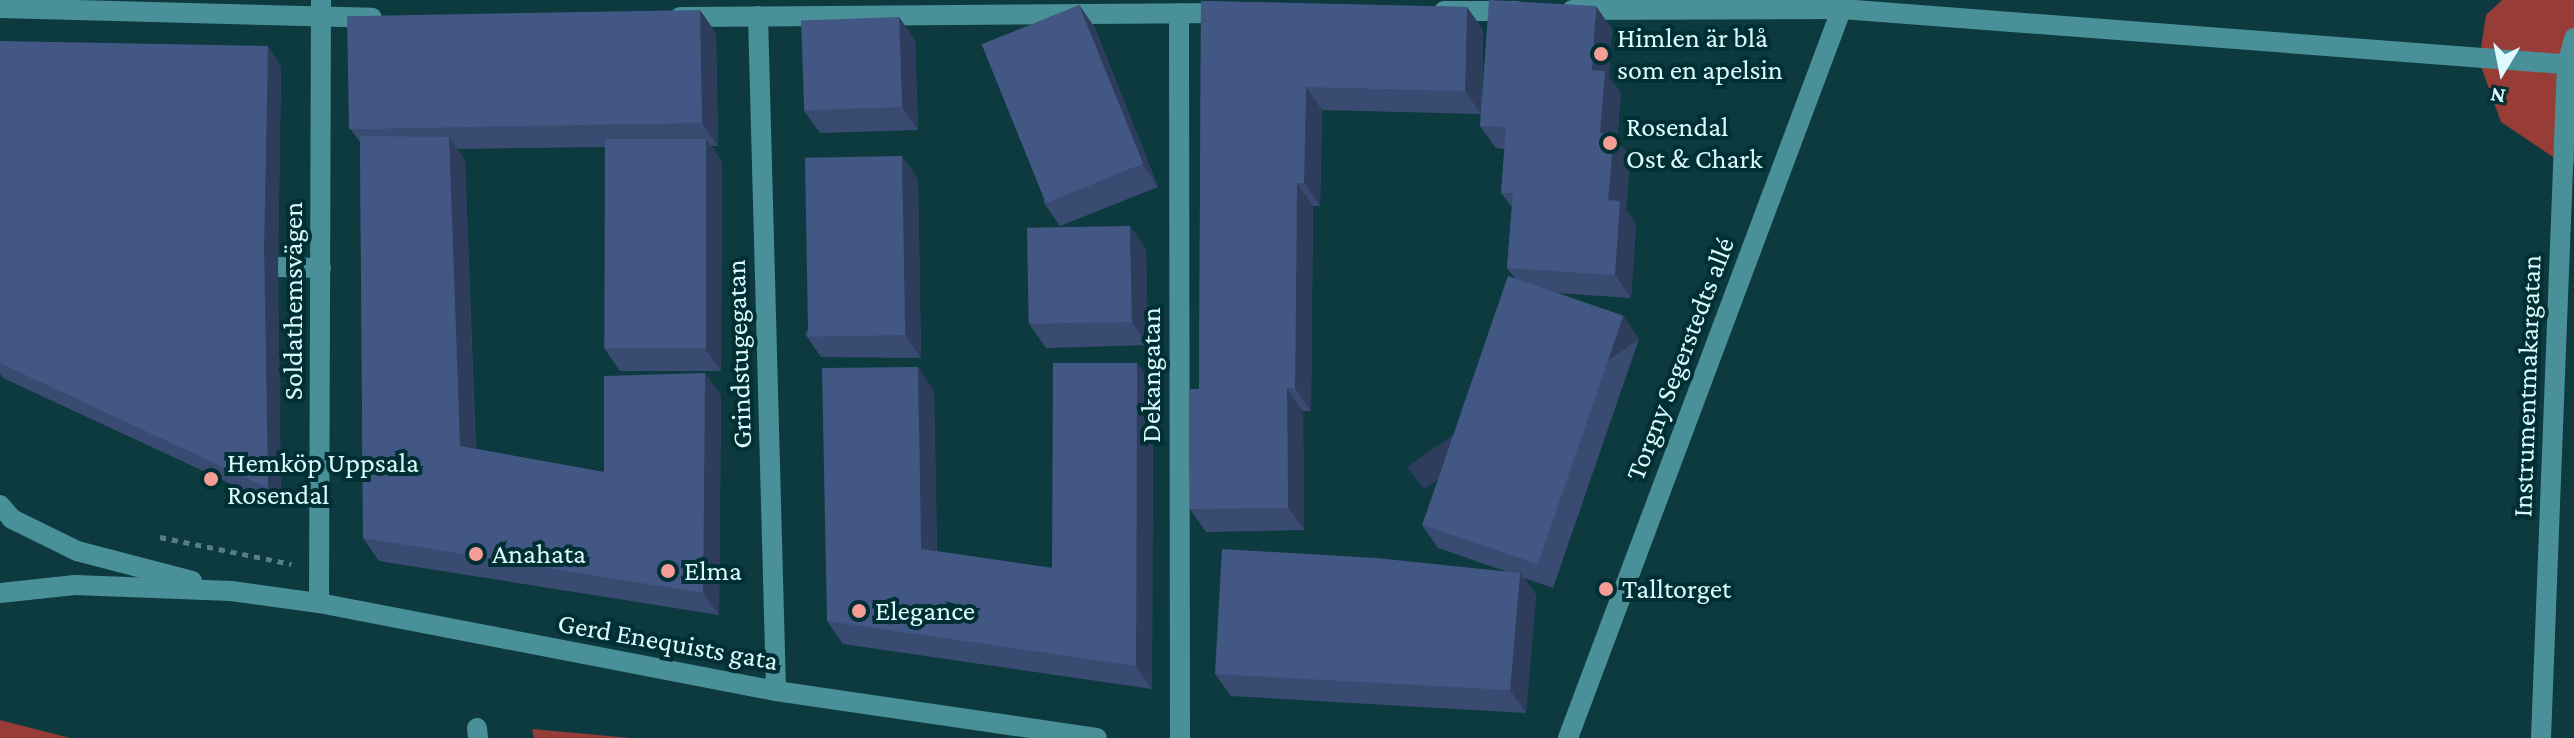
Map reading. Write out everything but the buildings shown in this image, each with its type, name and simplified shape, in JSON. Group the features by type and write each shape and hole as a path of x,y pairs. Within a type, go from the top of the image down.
{"street":[{"path":"1417,11 1448,6 1551,10 1844,4 2571,65"},
{"name":"Torgny Segerstedts allé","path":"1568,738 1844,4"},
{"path":"665,17 984,7 1242,12"},
{"path":"0,8 321,9 399,18"},
{"name":"Soldathemsvägen","path":"319,603 321,9"},
{"name":"Dekangatan","path":"1179,13 1180,738"},
{"name":"Grindstugegatan","path":"758,16 776,691"},
{"name":"Instrumentmakargatan","path":"2541,738 2574,38"},
{"path":"278,267 321,268"},
{"name":"Gerd Enequists gata","path":"0,505 12,519 77,551 231,591"},
{"name":"Gerd Enequists gata","path":"0,593 75,585 231,591 319,603 776,691 1097,738"}],"shaded area":[{"path":"2502,0 2574,0 2574,165 2556,159 2501,122 2479,61 2486,15"},
{"path":"0,720 70,738 0,738"},
{"path":"532,729 631,738 534,738"}],"place":[{"name":"Himlen är blå som en apelsin","path":"1601,54"},
{"name":"Rosendal Ost & Chark","path":"1610,143"},
{"name":"Hemköp Uppsala Rosendal","path":"211,479"},
{"name":"Anahata","path":"476,554"},
{"name":"Elma","path":"668,571"},
{"name":"Talltorget","path":"1606,589"},
{"name":"Elegance","path":"859,611"}]}
